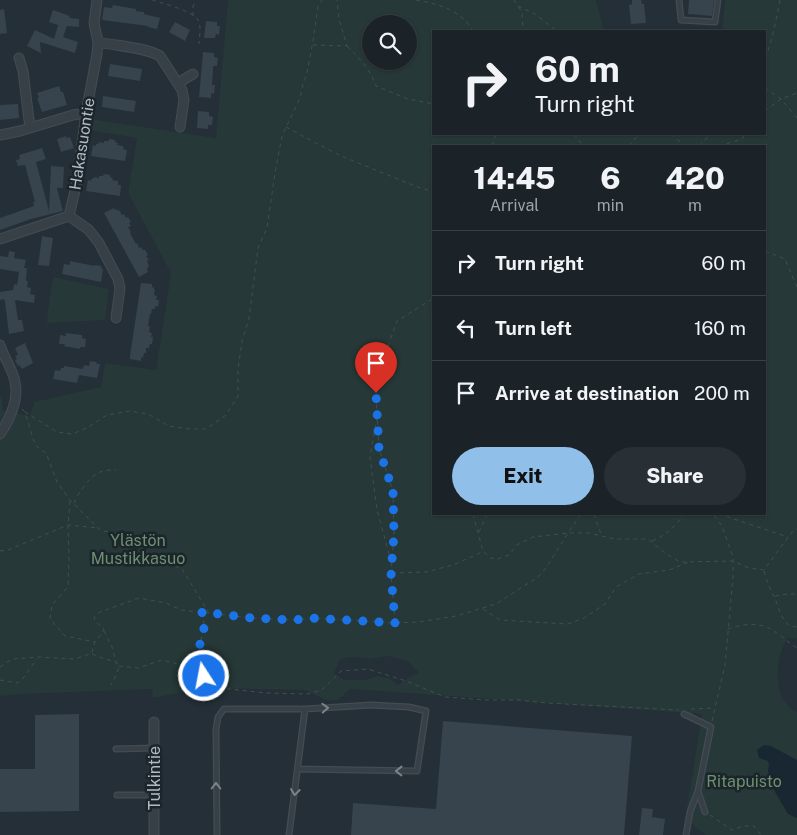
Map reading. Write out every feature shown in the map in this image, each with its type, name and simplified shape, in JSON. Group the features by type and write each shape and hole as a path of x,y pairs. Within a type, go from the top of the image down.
{"street":[{"name":"Hakasuontie","path":"69,216 77,182 98,42 94,23 97,0"},
{"path":"98,42 156,53 160,56 182,90 184,100 180,127"},
{"path":"19,58 23,71 30,128"},
{"path":"178,83 193,74"},
{"path":"0,136 72,115 86,114"},
{"path":"0,240 69,216 89,230 99,243 118,279 120,288 116,318"},
{"path":"0,345 15,381 15,401 12,413 0,434"},
{"name":"Tulkintie","path":"154,722 154,835"}],"lane":[{"path":"679,0 681,20 715,22 718,0"},
{"path":"216,835 216,729 218,717 224,709 305,709 372,705 409,707 426,711 417,771 298,769"},
{"path":"289,835 305,709"},
{"path":"683,712 711,727 698,791 690,812 686,835"},
{"path":"116,749 154,748"},
{"path":"698,791 705,812"},
{"path":"117,795 154,795"}],"path":[{"path":"152,0 178,9 198,20 200,25 199,44"},
{"path":"15,401 25,412 57,432 72,434 87,428 107,415 130,411 148,414 169,426 190,429 206,429 226,415 238,396 238,370 242,341 249,319 258,248 267,228 282,136 300,98 312,45 318,6 322,0"},
{"path":"337,0 339,19 347,46 367,67 376,86 408,99 432,104"},
{"path":"416,0 456,12 472,30"},
{"path":"514,0 522,12 523,30"},
{"path":"766,56 770,48 780,0"},
{"path":"193,16 195,2"},
{"path":"518,6 536,14 556,30"},
{"path":"312,45 347,46"},
{"path":"766,50 770,48"},
{"path":"766,89 781,99 797,118"},
{"path":"766,110 781,99 797,93"},
{"path":"286,127 337,154 432,191"},
{"path":"630,145 638,135"},
{"path":"672,135 684,145"},
{"path":"700,145 710,135"},
{"path":"722,145 742,139 744,135"},
{"path":"766,251 785,259 797,287"},
{"path":"395,623 391,573 394,535 393,491 379,449 376,393 386,352 397,321 432,299"},
{"path":"25,412 35,445 46,453 57,482 70,500 100,530 125,536 154,557 182,569 209,613"},
{"path":"377,414 370,457 377,510 392,564"},
{"path":"74,504 78,493 94,475 101,471 116,470"},
{"path":"70,500 68,587 52,605 50,619 65,636 96,642"},
{"path":"473,515 482,551 490,558 498,559 509,555 517,545 533,537 588,533 615,539 648,539 665,554 680,562 733,561 749,568 764,570"},
{"path":"478,532 486,515"},
{"path":"204,676 185,666 162,660 138,668 119,666 104,629 97,623 94,616 139,598 166,603 181,610 252,618 295,620 311,618 395,623 446,618 496,604 538,577 546,568 580,515"},
{"path":"594,515 602,536"},
{"path":"651,541 673,530 684,515"},
{"path":"711,727 725,665 734,557 722,526 714,515"},
{"path":"722,515 789,537"},
{"path":"0,551 8,550 68,525 99,528"},
{"path":"764,570 792,532 797,529"},
{"path":"391,573 426,572 453,565 482,551"},
{"path":"482,608 500,620 568,624 584,618 605,604 616,587 639,574 669,570 690,562"},
{"path":"764,570 780,615 793,627 797,627"},
{"path":"774,596 797,594"},
{"path":"202,612 204,628 199,658 209,690 230,689 307,694 322,690 341,671 368,669 406,681 445,697 519,700 683,712"},
{"path":"728,630 733,627 752,624 766,626 797,648"},
{"path":"92,653 104,629"},
{"path":"92,653 99,658 116,662"},
{"path":"0,667 12,658 75,659 92,653"},
{"path":"0,680 17,683 21,681 38,657"},
{"path":"111,685 119,666"},
{"path":"691,709 715,708"},
{"path":"705,812 732,830 743,826 754,826 760,835"}],"green space":[{"path":"228,0 596,0 604,30 432,30 432,135 766,135 766,30 722,30 725,0 797,0 797,639 788,638 783,646 778,667 778,678 779,689 783,699 789,707 797,712 797,835 706,835 695,827 686,814 702,714 350,689 338,700 332,701 306,690 202,688 153,698 152,689 0,696 0,398 1,396 3,411 30,416 34,402 101,387 105,363 156,370 171,273 128,193 137,138 88,130 90,119 216,138","holes":["387,656 408,661 419,673 398,685 390,679 378,676 365,680 344,680 334,673 340,660 345,658 369,659"]},
{"path":"53,277 109,289 105,320 47,323"}],"water":[{"path":"764,745 771,746 797,760 797,818 788,814 775,792 768,771 768,761 759,758 757,750"}],"building":[{"path":"632,0 641,0 642,4 644,4 646,23 631,24 629,5 632,4"},
{"path":"689,0 714,0 712,16 688,14"},
{"path":"113,5 136,9 136,11 144,12 144,14 160,18 157,29 148,26 102,20 104,7 112,8"},
{"path":"4,9 7,33 0,34 0,10"},
{"path":"53,10 70,16 69,18 79,19 79,27 67,26 63,37 78,42 75,53 40,42 41,53 27,46 35,30 54,39 58,25 49,22"},
{"path":"206,21 217,22 217,26 220,26 219,35 216,34 215,38 204,38"},
{"path":"175,22 190,30 185,41 169,32"},
{"path":"203,52 214,53 214,57 218,58 217,66 213,66 212,85 215,85 214,94 211,93 211,98 199,97"},
{"path":"110,64 142,69 140,81 108,76"},
{"path":"59,86 67,105 42,112 37,93"},
{"path":"103,96 136,101 134,112 102,107"},
{"path":"18,104 19,118 0,120 0,105"},
{"path":"198,111 209,112 209,116 213,117 212,125 208,125 208,129 197,128"},
{"path":"66,136 66,138 70,137 74,148 61,152 57,139"},
{"path":"109,139 115,140 118,143 117,145 123,146 124,150 127,150 125,161 91,156 93,145 96,146 99,142 104,143 104,141 109,141"},
{"path":"42,148 46,159 36,162 49,211 51,166 64,167 63,188 57,188 63,211 31,219 0,230 0,218 34,206 33,202 35,202 25,165 18,166 16,160 20,159 19,155"},
{"path":"104,174 110,175 113,178 112,180 118,181 118,185 121,185 120,196 86,191 88,180 91,181 94,177 99,178 99,176"},
{"path":"114,208 119,210 122,215 124,214 126,218 128,217 131,222 129,223 131,226 128,227 130,233 139,248 141,247 145,250 148,255 146,256 149,260 147,261 149,266 148,272 139,277 104,213"},
{"path":"42,236 53,238 49,266 38,265"},
{"path":"9,251 15,252 14,258 26,260 24,268 27,268 27,287 31,288 30,294 35,295 34,303 15,300 18,320 22,320 24,331 9,334 5,302 4,299 0,300 0,292 13,290 14,284 17,285 19,272 0,269 0,256 8,257"},
{"path":"70,261 101,266 103,269 101,282 62,274 64,264 70,265"},
{"path":"141,283 152,284 155,290 154,295 157,296 156,300 159,300 158,307 155,306 155,309 152,309 148,326 150,327 149,332 152,333 151,337 153,337 152,344 150,344 149,348 146,348 146,353 144,353 143,358 141,357 141,361 130,359 130,356"},
{"path":"66,333 82,335 82,338 86,339 85,347 80,347 80,349 59,344 60,335 66,336"},
{"path":"25,343 33,363 22,369 15,360 17,359 15,356 18,355 15,348"},
{"path":"90,361 100,364 97,378 79,375 77,383 53,379 55,370 60,371 64,366 83,369 84,365 89,366"},
{"path":"79,714 79,811 0,812 0,769 35,769 35,715"},
{"path":"443,721 632,736 624,835 351,835 353,803 436,809"},
{"path":"642,808 653,809 652,817 665,819 663,835 639,835"}],"route":[{"path":"204,676 199,658 204,628 202,612 252,618 295,620 311,618 395,623 391,573 394,535 393,491 379,449 376,393"}],"park label":[{"name":"Ylästön Mustikkasuo","path":"138,549"},
{"name":"Ritapuisto","path":"744,781"}]}
